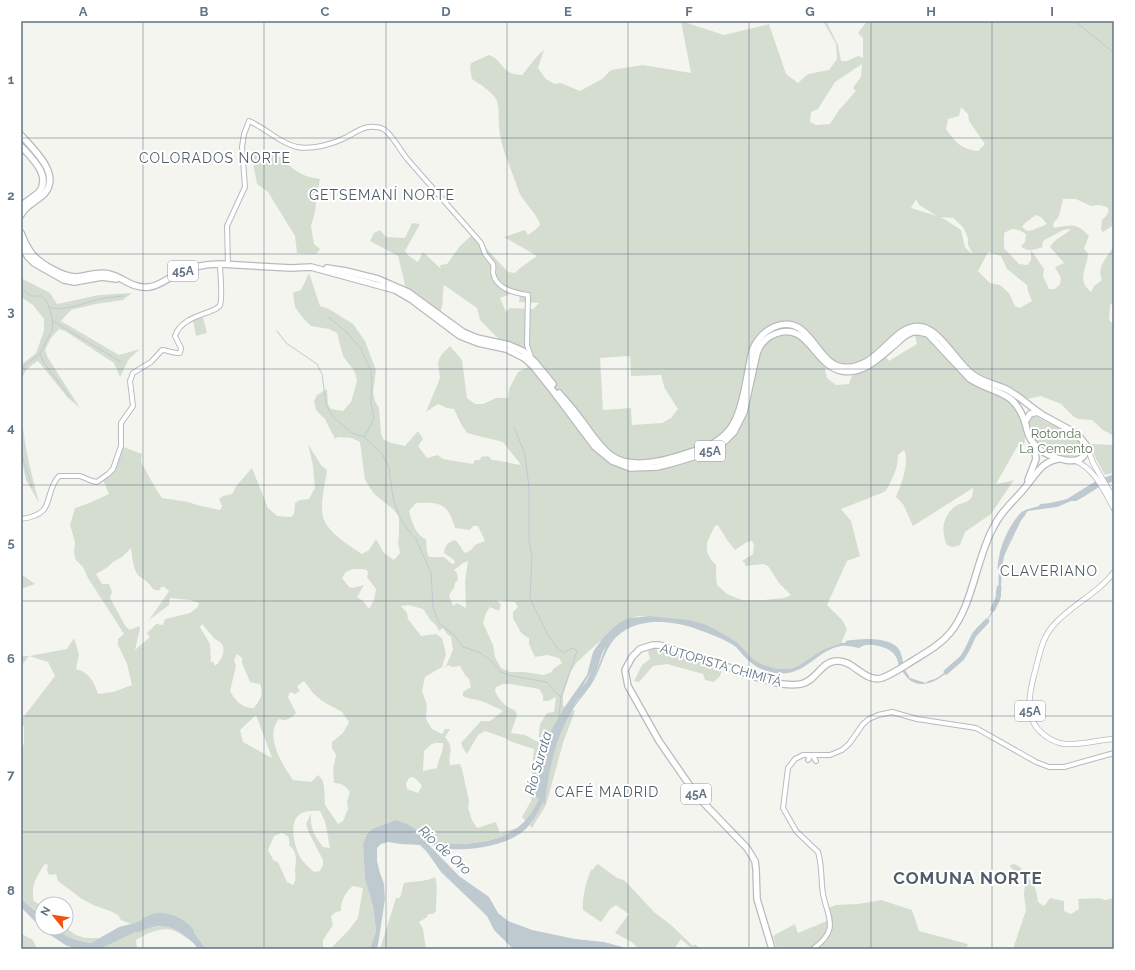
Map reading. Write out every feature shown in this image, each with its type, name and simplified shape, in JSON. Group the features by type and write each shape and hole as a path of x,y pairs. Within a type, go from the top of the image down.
{"highway":[{"path":"21,135 45,163 49,170 50,176 45,193 25,208 21,215"},
{"path":"21,146 40,170 44,182 40,190 21,206"},
{"name":"45A","path":"21,233 33,255 50,267 68,276 75,277 105,273 116,276 139,287 153,286 192,267 220,264 291,268 311,266 395,290 412,300 460,336 478,343 506,349 524,358 533,366 553,391 595,447 612,461 630,468 658,467 673,463 706,453 725,441 734,432 744,412 755,360 760,345 769,336 787,331 805,338 828,365 835,369 847,372 853,372 871,364 910,333 920,332 928,334 970,379 1009,397 1018,407 1032,442"},
{"name":"45A","path":"21,245 28,257 34,263 64,280 74,282 102,277 123,280"},
{"name":"45A","path":"322,269 333,269 358,274 397,287 420,300 463,332 477,338 509,345 522,351 531,357 605,450 619,460 635,463 652,462 706,447 722,437 730,429 739,410 755,343 766,332 779,326 794,326 800,329 808,335 818,348 834,364 842,367 862,364 884,348 901,331 915,326 923,327 936,335 972,374 987,382 1007,389 1040,413 1078,435 1086,445"},
{"path":"1026,425 1026,418 1030,414 1035,412 1040,413"},
{"path":"1032,442 1042,452 1058,459 1074,460 1083,456 1086,451 1086,445"},
{"name":"AUTOPISTA CHIMITÁ","path":"1016,497 1027,482 1036,463 1036,453 1032,442"},
{"name":"AUTOPISTA CHIMITÁ","path":"772,948 757,900 756,869 753,856 697,796 672,760 628,686 625,675 627,666 634,654 640,649 652,645 670,648 767,680 787,684 805,683 813,678 827,664 835,661 845,663 871,678 883,677 931,650 942,641 957,623 963,612 991,532 1002,513 1026,487 1044,464 1058,459"}],"main road":[{"name":"45A","path":"1086,445 1098,476 1114,499"},
{"name":"45A","path":"1074,460 1087,467 1098,476"},
{"name":"45A","path":"1105,487 1114,509"},
{"name":"45A","path":"1114,572 1101,586 1056,622 1046,635 1032,683 1029,704 1031,717 1035,726 1044,735 1055,742 1065,744 1114,739"}],"street":[{"path":"228,265 227,226 245,187 242,148 244,134 249,121 284,141 296,147 302,148 316,147 336,142 357,130 370,126 386,130 409,161 481,243 485,254 493,264 493,274 495,279 510,292 528,296 527,345 531,357"},
{"path":"21,519 30,517 42,511 48,502 55,480 59,476 80,476 97,482 112,469 121,446 121,423 133,406 130,381 133,373 151,362 162,350 180,353 181,348 175,336 182,325 197,316 218,308 221,300 220,264"},
{"path":"522,351 526,349 527,345"},
{"path":"813,949 824,940 829,930 830,917 823,892 818,852 796,831 783,808 788,768 797,758 807,755 830,755 842,750 849,744 869,719 888,712 924,720 976,728 1036,762 1049,767 1064,767 1114,753"},
{"path":"807,755 810,758 808,760"},
{"path":"816,755 814,758 816,761"}],"green space":[{"path":"681,21 724,35 769,24 786,74 798,83 808,74 829,70 837,59 836,44 823,21 826,21 838,45 841,61 847,61 858,56 863,58 863,38 858,33 867,21 1114,21 1114,225 1103,232 1101,229 1102,220 1109,211 1107,207 1099,205 1091,206 1076,199 1063,199 1059,216 1053,224 1054,228 1073,226 1080,228 1089,236 1084,248 1088,254 1083,278 1084,283 1091,292 1094,286 1102,280 1100,271 1101,267 1114,246 1114,302 1110,305 1109,320 1114,325 1114,436 1103,430 1092,420 1078,419 1061,404 1041,396 1024,400 1018,407 1024,430 1024,445 1017,447 996,484 1014,480 991,514 965,532 960,545 953,547 947,545 945,540 943,530 945,521 949,512 953,508 972,497 973,488 913,526 903,504 896,497 905,467 906,455 904,450 898,455 896,470 885,492 882,489 884,492 841,509 851,521 860,556 847,561 827,605 843,621 847,630 841,643 822,650 798,666 789,669 777,669 761,664 753,659 737,642 715,629 649,616 638,616 622,621 577,662 571,671 563,695 563,706 575,711 563,743 546,805 532,828 522,817 531,801 534,749 485,731 478,735 467,754 461,743 481,721 490,721 503,711 481,701 463,696 463,692 471,687 469,679 460,666 452,667 448,665 445,668 453,650 451,637 443,628 439,631 423,609 409,605 401,606 407,613 408,619 421,636 436,634 442,638 446,654 442,667 425,677 422,691 427,705 426,719 432,729 442,734 445,729 450,729 445,737 451,748 449,761 450,765 460,764 462,769 469,801 468,808 472,820 477,828 496,822 500,833 517,828 501,837 488,841 465,844 444,844 433,840 402,822 390,822 374,828 363,844 365,879 373,906 376,931 370,949 330,949 348,931 358,918 363,888 353,886 344,897 341,904 341,911 336,912 331,916 333,925 323,940 323,947 329,949 206,949 190,927 163,915 147,918 131,924 121,920 118,915 82,899 58,881 56,874 49,875 47,870 48,865 45,864 39,872 34,886 34,910 21,899 21,747 24,744 24,726 22,726 22,719 55,676 48,662 29,656 67,649 74,638 79,654 76,669 81,670 88,675 95,685 98,694 113,692 132,685 127,664 118,645 118,639 124,634 88,578 83,567 76,560 74,553 75,542 70,525 75,508 88,504 109,494 103,480 108,475 121,446 142,454 141,462 162,498 188,502 220,510 222,506 219,499 223,496 232,494 237,485 252,468 268,508 277,516 291,517 294,514 295,503 300,500 309,499 315,488 313,466 308,444 321,465 327,470 322,499 322,511 325,523 329,528 351,547 362,554 369,550 376,539 384,553 394,560 400,553 398,543 399,516 393,509 374,494 365,480 360,442 352,438 338,437 335,439 325,419 316,410 314,401 317,395 327,389 328,404 331,409 343,411 351,402 357,381 355,372 343,356 337,333 329,329 311,326 295,307 293,293 301,290 309,273 320,306 329,309 353,324 365,341 376,370 373,392 375,401 379,408 381,434 384,440 405,446 418,431 423,439 418,446 427,458 438,455 443,459 473,464 475,460 480,460 481,457 488,456 492,460 521,465 503,442 467,433 454,409 438,404 426,412 440,378 438,364 439,359 450,346 462,360 467,398 475,404 483,404 496,398 508,398 509,389 518,372 536,363 524,363 519,360 480,320 477,308 444,285 442,307 435,322 428,311 396,292 334,270 405,289 398,256 370,241 374,233 380,230 386,237 405,238 412,223 420,224 405,251 409,256 418,262 423,252 441,269 440,266 447,264 460,246 473,234 508,272 515,273 537,256 504,237 525,230 528,235 540,225 537,218 519,192 507,160 500,135 496,99 488,90 472,79 470,69 471,63 489,55 495,58 506,70 514,74 522,75 544,50 538,68 546,79 555,84 561,83 580,91 602,79 611,70 643,65 691,73","holes":["862,64 861,77 853,88 856,91 839,110 830,124 816,125 810,122 811,112 818,109 835,82","961,107 968,114 969,121 985,144 978,151 963,147 956,142 946,129 948,119 959,116","916,199 919,205 937,216 911,208","1036,215 1041,217 1047,224 1027,231 1022,227","941,217 953,218 963,227 968,238 968,245 973,255 965,247 961,230","1012,229 1019,230 1026,234 1025,242 1021,246 1031,250 1031,259 1028,265 1019,264 1004,248 1004,233","1071,229 1054,241 1050,247 1064,263 1055,267 1061,278 1060,284 1055,289 1049,289 1043,276 1044,269 1031,250 1043,247 1043,241 1063,230","988,252 1001,256 1007,269 1027,285 1032,301 1020,308 1015,306 1009,293 1000,285 990,283 978,271","515,292 520,294 519,302 539,303 533,309 510,308 506,312 500,298","914,332 917,344 889,361 884,354","630,356 631,376 661,375 665,389 678,409 671,418 662,423 632,425 631,408 603,410 600,358","828,364 853,372 849,384 836,385 827,378 825,370","416,503 431,503 442,506 449,513 455,528 470,530 473,526 478,526 485,541 475,545 471,550 465,553 455,540 448,543 444,553 454,560 455,563 452,564 444,557 429,557 426,539 417,531 409,511","718,525 735,550 747,542 752,541 754,545 753,554 742,561 745,563 745,566 763,564 768,566 779,583 791,595 784,598 742,600 727,594 717,585 716,565 711,560 707,550 708,541 715,526","131,548 134,566 138,575 154,590 160,590 161,587 164,587 169,591 149,620 169,605 170,598 190,600 199,603 198,607 190,613 165,619 163,625 156,624 147,633 150,637 135,650 140,629 139,626 130,630 126,627 110,598 112,592 109,584 102,584 96,574 108,567 122,557","468,561 465,581 466,608 457,603 453,606 449,595 458,580 457,573 454,570","353,569 367,570 367,577 376,589 374,600 369,609 363,601 357,597 364,585 353,588 349,587 342,578 346,572","497,600 515,602 518,607 513,612 513,619 521,632 529,638 529,644 535,657 547,655 559,658 562,663 553,669 552,672 544,675 524,672 510,672 501,668 495,657 493,645 483,623 486,613 490,607 499,611 501,605","202,624 223,646 222,655 215,666 213,661 211,663 210,644 200,627","237,654 242,658 242,663 250,682 260,684 260,700 254,708 249,708 239,703 230,691 236,666 234,660","304,681 313,693 322,701 342,712 349,722 343,733 332,742 332,748 336,755 333,770 334,783 343,785 350,792 347,802 348,809 343,821 338,824 325,805 322,779 318,775 311,782 293,780 276,750 273,733 275,726 279,719 288,719 296,713 288,697 290,692 295,694 300,691 297,686","503,684 511,684 539,689 543,695 543,701 548,701 556,697 554,712 547,713 540,724 538,742 525,735 511,733 517,715 515,710 505,705 498,697 495,691 496,687","256,715 272,758 243,742 240,730","443,743 443,749 437,768 423,771 424,751 432,744","412,777 422,786 418,793 407,789 406,784 409,778","309,811 320,811 325,821 330,848 323,847 315,835 311,823 311,813 306,824 323,860 323,865 320,871 314,872 305,864 297,851 293,831 294,824 301,813","282,833 286,835 289,845 294,850 296,860 296,878 293,885 287,882 278,862 274,861 268,850 274,836"]},
{"path":"254,149 269,159 274,152 299,173 312,178 320,179 318,189 320,196 316,203 311,226 314,244 320,249 316,254 297,253 295,236 268,192 257,184 252,158"},
{"path":"21,278 50,293 57,304 99,295 132,293 123,300 71,310 61,321 119,355 140,349 129,359 120,377 114,363 65,331 59,329 51,338 45,350 48,358 80,408 68,398 38,361 28,368 24,374 21,398 21,365 36,353 44,331 44,319 33,305 21,297"},
{"path":"203,317 207,333 196,336 193,320"},
{"path":"21,411 29,464 39,503 26,480 21,458"},
{"name":"Rotonda La Cemento","path":"1033,415 1067,431 1076,437 1083,446 1081,453 1063,457 1046,450 1038,444 1032,436 1029,428 1029,419"},
{"path":"1090,444 1114,445 1114,474 1105,475"},
{"path":"21,574 35,584 21,589"},
{"path":"654,647 658,651 666,649 723,667 720,676 714,682 705,680 703,674 667,664 653,666 639,682 634,681 642,665 650,659 648,651"},
{"path":"21,656 29,656 21,666"},
{"path":"598,864 617,878 624,880 654,912 671,925 693,946 695,944 700,949 692,949 681,939 674,949 638,949 633,943 615,933 629,914 616,905 610,909 601,922 583,910 584,895 588,879 591,870"},
{"path":"1015,864 1021,868 1024,874 1033,883 1038,902 1044,906 1050,898 1064,901 1064,911 1071,914 1079,909 1078,899 1099,898 1105,900 1114,898 1114,949 1013,949 1026,910 1024,878 1010,867 1010,865"},
{"path":"435,877 437,888 436,911 433,914 428,914 427,917 419,922 423,929 426,949 380,949 396,898 400,898 404,883 424,881"},
{"path":"881,900 912,910 919,931 968,944 966,949 777,949 773,936 795,924 798,933 829,920 826,909 836,905 858,904"},
{"path":"165,926 177,930 194,943 175,931 163,929 149,933 136,940 137,949 98,949 146,928"},
{"path":"22,934 33,940 37,949 22,949"},
{"path":"74,934 85,938 100,938 91,943 76,940 67,936 74,936"}],"shaded area":[{"path":"1114,474 1114,481 1099,487 1076,501 1071,501 1057,507 1028,511 1023,516 1003,558 1001,595 999,602 986,623 980,628 969,647 966,647 964,653 960,659 940,678 928,683 922,684 916,683 910,680 903,673 897,658 893,653 876,645 866,645 859,648 841,646 824,653 802,668 785,673 775,673 765,671 753,664 729,642 694,628 667,622 649,622 624,631 618,635 610,645 594,681 566,721 553,756 545,804 535,796 544,752 551,731 564,708 587,675 593,652 602,639 622,621 630,618 649,616 689,620 704,624 737,642 753,659 761,664 777,669 789,669 798,666 822,650 841,643 858,642 887,646 894,651 910,678 926,683 943,674 950,668 963,653 967,644 972,640 976,629 985,623 998,601 999,566 1020,515 1025,510 1039,506 1040,504 1067,499 1096,481","holes":["630,624 619,631 606,646 594,678 574,705 574,701 591,672 599,649 606,639 621,627"]},
{"path":"541,801 530,824 523,831 504,842 481,848 459,849 437,847 426,842 459,876 489,897 498,913 508,921 532,930 575,939 604,942 630,949 513,949 494,930 487,916 441,872 427,852 420,845 388,842 381,844 377,848 377,861 384,884 385,899 377,949 370,949 376,931 373,906 365,879 363,844 367,834 374,828 396,820 407,824 433,840 444,844 465,844 488,841 501,837 517,828 525,821"},
{"path":"21,899 34,910 34,921 21,907"},
{"path":"163,915 190,927 206,949 198,949 192,942 179,932 162,926 150,928 137,933 135,932 98,949 79,949 67,946 52,936 67,936 91,943 119,927 147,918"}],"waterway":[{"path":"1075,21 1114,53"},
{"path":"21,289 31,296 42,296 46,300 53,321 52,330 40,354 24,366 21,372"},
{"path":"49,307 62,309 69,308 104,298 123,296"},
{"path":"328,317 348,333 361,349 371,371 371,402 374,419 364,437"},
{"path":"53,321 121,362"},
{"path":"277,331 286,343 317,364 322,374 326,405 333,417 352,433 364,437 382,454 389,467 393,498 399,516 416,539 431,573 433,607 439,623 454,635 463,647 479,652 490,660 501,672 512,676 547,682 561,697"},
{"path":"40,354 44,363 69,396"},
{"path":"514,427 525,454 529,488 529,541 532,556 530,599 548,635 558,649 564,653 573,648 577,651 561,697 559,717"},
{"path":"21,442 23,459 32,487"},
{"path":"1000,568 1004,546 1010,532 1023,514"},
{"path":"993,609 998,598 999,588"},
{"path":"946,672 962,658 974,635 987,621"},
{"path":"570,707 589,682 600,652 606,642 619,630 634,622"},
{"path":"848,643 867,641 888,644 897,651 901,664"},
{"name":"Río Surata","path":"532,817 543,794"},
{"name":"Río de Oro","path":"145,920 159,915 169,917 184,924 191,931"}],"district":[{"name":"COLORADOS NORTE","path":"215,158"},
{"name":"GETSEMANÍ NORTE","path":"382,195"},
{"name":"CLAVERIANO","path":"1049,571"},
{"name":"CAFÉ MADRID","path":"607,792"},
{"name":"COMUNA NORTE","path":"968,878"}]}
